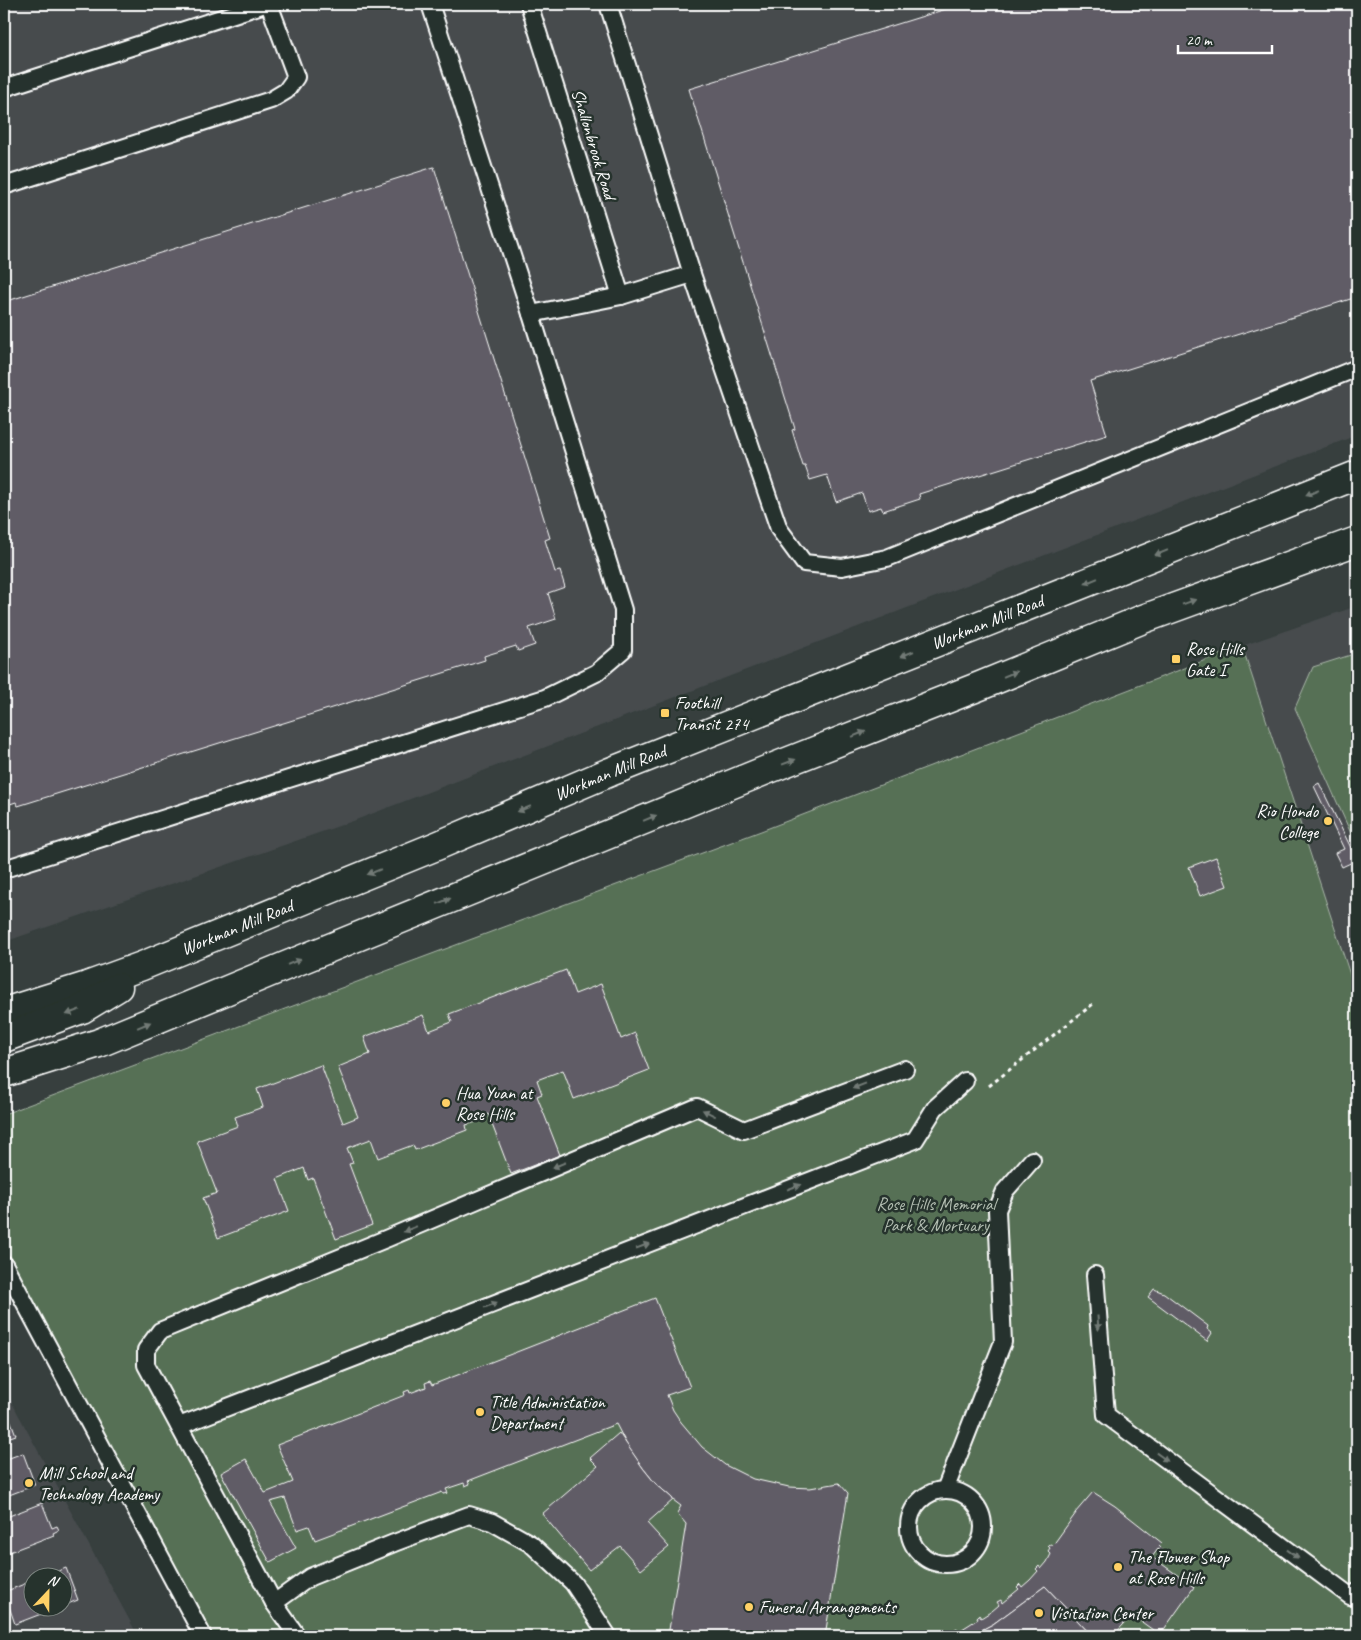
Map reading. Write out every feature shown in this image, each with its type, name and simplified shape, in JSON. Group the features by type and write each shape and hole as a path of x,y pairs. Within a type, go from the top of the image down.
{"main road":[{"name":"Workman Mill Road","path":"4,1012 87,986 142,966 430,849 610,772 1357,475"},
{"path":"4,1073 99,1043 1143,619 1357,541"},
{"path":"4,1038 82,1009 114,991 142,966"}],"lane":[{"path":"4,88 265,4"},
{"path":"4,186 271,100 286,91 296,78 269,4"},
{"path":"4,869 545,698 596,673 623,650 623,610 531,314 430,4"},
{"name":"Shallonbrook Road","path":"529,4 621,296"},
{"path":"608,4 692,274 778,529 804,563 842,567 887,558 1357,368"},
{"path":"531,314 621,296 692,274"},
{"path":"295,1636 295,1633 274,1603 146,1365 146,1350 160,1331 388,1238 697,1107 744,1130 905,1069"},
{"path":"179,1426 915,1140 935,1108 965,1082"},
{"path":"945,1490 1003,1342 997,1210 1005,1191 1032,1160"},
{"path":"4,1264 203,1636"},
{"path":"1095,1275 1106,1415 1350,1596 1357,1592"},
{"path":"945,1490 957,1492 968,1497 977,1506 984,1530 981,1542 974,1553 963,1560 951,1564 939,1563 928,1559 919,1552 912,1542 909,1530 910,1518 915,1507 923,1498 933,1492 945,1490"},
{"path":"274,1603 310,1577 469,1515 492,1522 531,1544 572,1583 608,1636"}],"path":[{"path":"984,1091 1093,1004"}],"shaded area":[{"path":"4,4 1357,4 1357,435 353,821 4,942"},
{"name":"Rio Hondo College","path":"1357,606 1357,996 1242,646"},
{"name":"Mill School and Technology Academy","path":"4,1388 138,1636 4,1636"}],"green space":[{"name":"Rose Hills Memorial Park & Mortuary","path":"1242,646 1357,996 1357,1636 207,1636 4,1245 4,1114 761,831"},
{"path":"1357,653 1357,847 1295,708 1313,667"}],"building":[{"path":"962,4 1357,4 1357,297 1090,381 1107,435 919,494 920,499 883,511 881,507 868,511 862,493 836,502 827,475 810,480 805,466 803,466 792,430 795,429 689,89"},
{"path":"434,167 550,538 545,540 555,572 560,571 565,587 548,593 556,619 529,628 535,645 518,651 516,646 484,656 485,660 18,806 16,802 4,806 4,302"},
{"path":"1319,783 1357,860 1342,867 1335,853 1344,849 1314,786"},
{"path":"1216,857 1227,886 1200,896 1189,867"},
{"name":"Hua Yuan at Rose Hills","path":"566,970 575,994 601,984 621,1039 635,1033 649,1070 574,1099 563,1070 537,1080 542,1094 537,1096 560,1155 511,1174 488,1114 474,1119 476,1122 466,1125 467,1130 415,1150 413,1145 378,1158 371,1139 347,1148 353,1163 349,1164 372,1225 336,1239 313,1178 308,1180 304,1168 277,1179 289,1211 218,1238 203,1198 217,1193 197,1141 238,1126 235,1117 263,1107 257,1089 321,1065 343,1123 358,1117 338,1067 370,1054 364,1037 423,1015 429,1031 452,1022 449,1014"},
{"path":"1154,1289 1164,1293 1208,1326 1207,1329 1212,1333 1207,1341 1148,1297"},
{"path":"655,1298 690,1387 667,1395 673,1410 681,1422 702,1447 725,1465 753,1479 789,1487 810,1488 839,1483 848,1493 825,1636 668,1636 686,1524 677,1513 681,1506 655,1483 643,1468 628,1447 616,1424 468,1481 470,1484 465,1486 464,1483 446,1489 448,1493 443,1494 442,1492 315,1540 309,1526 297,1530 285,1498 270,1502 296,1548 270,1562 221,1473 246,1459 265,1493 293,1482 277,1445 405,1395 404,1392 409,1390 410,1393 426,1387 425,1383 430,1381 432,1385"},
{"path":"4,1403 16,1435 4,1439"},
{"path":"619,1433 655,1483 673,1500 647,1523 669,1547 641,1570 620,1546 589,1570 542,1514 598,1466 590,1458"},
{"path":"23,1453 35,1485 4,1497 4,1460"},
{"path":"1093,1492 1115,1506 1162,1543 1159,1546 1162,1549 1161,1551 1158,1549 1152,1557 1194,1587 1160,1635 1132,1615 1113,1636 1092,1636 1045,1586 993,1624 970,1636 950,1636 956,1633 955,1629 957,1628 959,1631 978,1619 979,1615 981,1618 992,1611 999,1605 997,1602 1001,1600 1002,1603 1019,1589 1017,1587 1020,1584 1022,1587 1030,1580 1038,1571 1036,1569 1039,1566 1041,1569 1051,1554 1048,1551 1050,1548 1048,1546 1050,1544 1053,1545 1075,1513"},
{"path":"42,1503 52,1528 57,1526 59,1530 53,1533 54,1535 4,1554 4,1518"},
{"path":"72,1584 78,1600 72,1602"},
{"path":"22,1585 22,1618 31,1618 15,1624 4,1592"},
{"name":"Visitation Center","path":"1045,1586 1092,1636 970,1636 993,1624"}],"place":[{"name":"Rose Hills Gate I","path":"1176,659"},
{"name":"Foothill Transit 274","path":"665,713"},
{"name":"Rio Hondo College","path":"1328,821"},
{"name":"Hua Yuan at Rose Hills","path":"446,1103"},
{"name":"Title Administation Department","path":"480,1412"},
{"name":"Mill School and Technology Academy","path":"29,1483"},
{"name":"The Flower Shop at Rose Hills","path":"1118,1567"},
{"name":"Funeral Arrangements","path":"749,1607"},
{"name":"Visitation Center","path":"1039,1613"}]}
